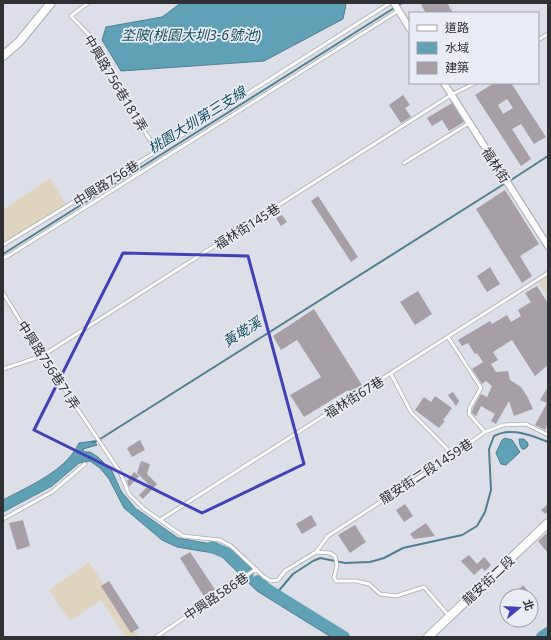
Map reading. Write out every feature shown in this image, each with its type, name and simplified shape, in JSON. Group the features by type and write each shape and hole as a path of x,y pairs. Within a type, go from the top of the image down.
{"street":[{"path":"3,56 18,42 51,3"},
{"path":"394,3 409,28"},
{"name":"福林街","path":"445,84 548,246"},
{"name":"龍安街二段","path":"428,637 548,523"}],"lane":[{"name":"中興路756巷181弄","path":"88,3 71,16 88,34 107,72 157,151"},
{"name":"中興路756巷","path":"3,245 157,151 390,3"},
{"path":"3,258 398,11"},
{"path":"539,39 548,34"},
{"name":"福林街145巷","path":"3,369 42,356 451,96 473,84"},
{"path":"404,163 469,123"},
{"name":"福林街67巷","path":"160,520 548,273"},
{"name":"中興路756巷71弄","path":"3,293 42,356 120,472 129,494 144,509 184,536 220,540 231,546 256,570 271,581 278,580 286,571 316,552"},
{"path":"448,337 481,388 470,406 469,414 485,432"},
{"path":"391,374 410,412 453,455"},
{"name":"龍安街二段1459巷","path":"316,552 328,536 453,455 485,432 503,425 526,424 548,434"},
{"path":"3,519 52,492 85,464"},
{"path":"316,552 330,553 335,556 337,565 334,577 336,581 356,581 369,584 380,594 396,596 424,587 449,616"},
{"name":"中興路586巷","path":"156,637 256,570"}],"highlighted area":[{"path":"123,253 248,256 304,464 202,513 34,430"}],"shaded area":[{"path":"50,178 67,206 3,245 3,210"},
{"path":"548,275 548,298 538,281"},
{"path":"89,562 139,637 126,637 101,600 70,621 49,590"}],"water":[{"name":"坔陂(桃園大圳3-6號池)","path":"181,3 345,3 346,5 343,19 264,61 121,71 102,40 106,27 162,17"},
{"path":"505,438 512,440 520,452 506,465 501,464 496,453 502,440"},
{"path":"519,439 524,439 528,443 528,446 525,449 522,449"},
{"path":"94,441 97,445 83,449 84,452 90,452 98,457 112,471 121,491 135,508 178,538 211,544 219,547 272,592 340,637 331,637 257,591 220,555 177,547 162,540 124,508 109,479 100,468 90,461 79,463 52,486 3,512 3,500 56,470 73,453 79,443"}],"building":[{"path":"424,3 447,3 452,12 425,12 421,5"},
{"path":"492,84 512,84 546,137 534,144 521,124 512,129 531,159 521,166 475,95","holes":["507,99 513,108 503,114 498,105"]},
{"path":"403,95 410,105 405,108 411,117 401,123 389,105"},
{"path":"452,103 464,122 449,131 442,120 432,126 427,118"},
{"path":"505,190 539,244 520,256 532,276 522,283 476,209"},
{"path":"318,196 358,257 351,262 311,201"},
{"path":"282,215 287,222 281,226 276,218"},
{"path":"490,267 500,284 487,292 477,276"},
{"path":"537,286 548,303 548,365 535,376 512,340 493,352 498,360 491,364 496,372 508,371 510,380 521,387 533,409 514,416 509,401 496,424 491,421 495,414 481,406 476,416 472,413 473,408 481,394 487,397 492,386 486,381 482,384 472,369 483,362 477,353 475,354 468,343 462,346 458,340 490,321 492,324 507,315 511,322 521,316 518,310 531,302 525,293"},
{"path":"418,291 432,314 415,325 400,302"},
{"path":"314,309 362,385 350,393 348,390 304,417 290,395 321,377 297,340 281,350 273,336"},
{"path":"548,387 548,424 545,430 535,425 547,403 540,400"},
{"path":"453,392 459,401 456,406 448,395"},
{"path":"435,396 452,408 443,420 445,421 439,428 415,410 424,397 431,402"},
{"path":"140,440 145,450 132,457 127,448"},
{"path":"141,461 150,464 147,474 157,484 143,499 139,495 149,485 137,473"},
{"path":"134,472 139,476 129,487 127,481"},
{"path":"405,504 413,516 404,522 396,510"},
{"path":"548,504 548,512 545,514 541,510"},
{"path":"311,515 317,525 302,534 296,524"},
{"path":"23,520 30,546 17,550 9,523"},
{"path":"426,523 435,536 414,539 410,534"},
{"path":"355,525 366,542 350,553 338,535"},
{"path":"548,532 548,553 538,541"},
{"path":"190,552 216,591 205,598 180,558"},
{"path":"469,555 477,564 484,557 491,565 485,571 482,568 474,575 461,561"},
{"path":"109,581 139,628 131,633 101,586"}],"waterway":[{"name":"桃園大圳第三支線","path":"3,254 402,3"},
{"name":"黃墘溪","path":"511,180 548,156"},
{"name":"黃墘溪","path":"92,442 97,441 504,184"},
{"path":"276,594 293,574 320,558 345,563 370,562 384,558 403,548 462,535 477,526 485,512 491,490 489,449 494,436 501,433 515,432 548,442"},
{"path":"212,547 233,556 248,573"},
{"path":"258,581 265,588 344,637"},
{"path":"542,637 548,633"}]}
